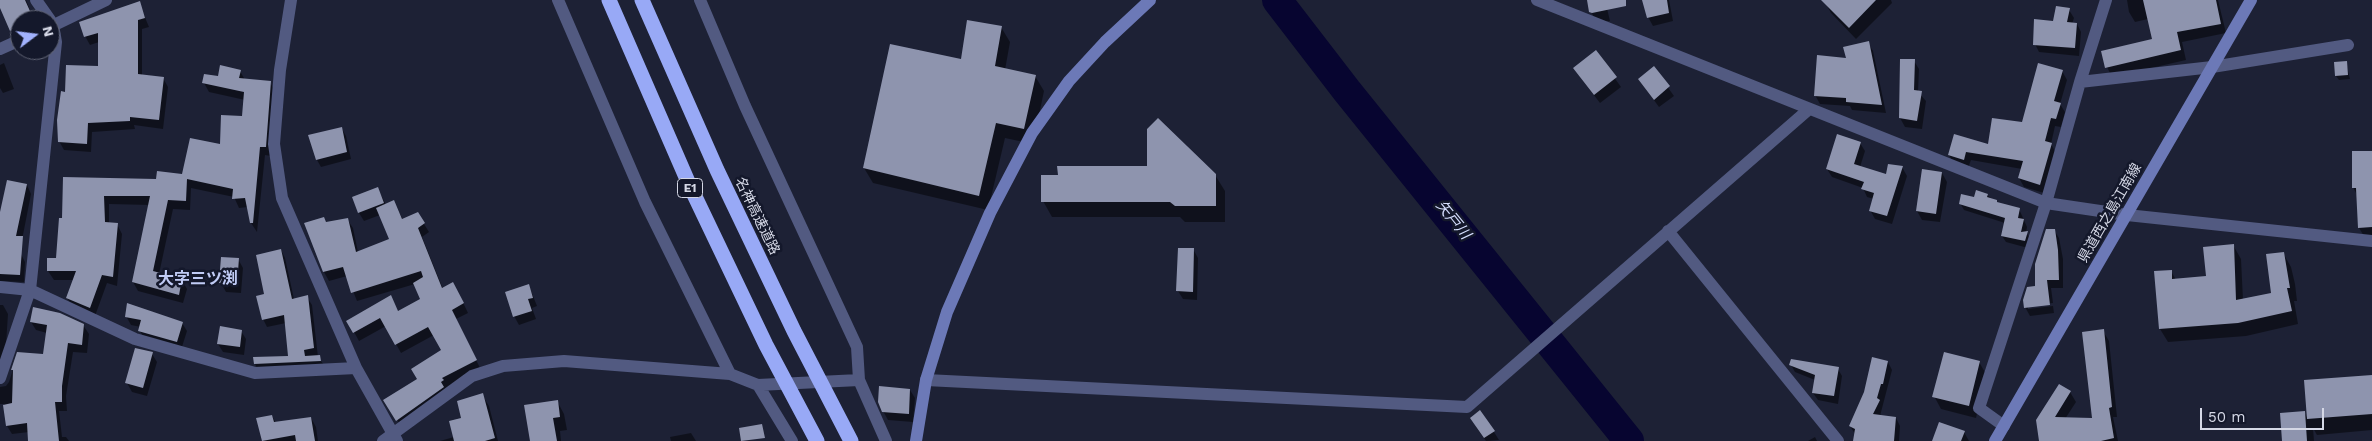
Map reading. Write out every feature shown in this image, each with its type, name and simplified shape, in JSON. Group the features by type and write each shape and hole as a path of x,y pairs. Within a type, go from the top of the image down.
{"highway":[{"name":"E1","path":"609,0 689,184 780,371 817,441"},
{"name":"名神高速道路","path":"642,0 717,170 852,441"}],"main road":[{"path":"916,441 926,380 947,312 990,213 1032,133 1069,80 1105,42 1150,0"},
{"name":"県道西之島江南線","path":"1994,441 2251,0"}],"street":[{"path":"60,19 106,0"},
{"path":"291,0 280,70 274,144 282,198 356,368 396,437"},
{"path":"558,0 645,202 730,374"},
{"path":"700,0 745,106 857,347 859,380 886,441"},
{"path":"1537,0 2046,204 2127,215 2372,242"},
{"path":"2004,426 1979,408 2046,204 2080,82 2106,0"},
{"path":"2080,82 2212,67 2348,45"},
{"path":"0,378 30,290 54,60"},
{"path":"926,380 1467,407 1808,110"},
{"path":"1668,231 1838,441"},
{"path":"0,287 30,290 135,339 255,373 356,368"},
{"path":"383,441 396,437 472,376 503,366 564,362 730,374 758,385 859,380"},
{"path":"758,385 792,441"}],"building":[{"path":"0,0 25,0 30,10 10,10 10,31 0,8"},
{"path":"1587,0 1626,0 1626,6 1592,13 1589,12"},
{"path":"1642,0 1667,0 1669,13 1647,18"},
{"path":"1821,0 1876,0 1849,28"},
{"path":"2143,0 2216,0 2221,24 2177,32 2181,50 2105,68 2101,51 2152,39"},
{"path":"140,1 145,18 138,20 138,74 164,77 159,120 130,117 130,121 88,123 87,144 58,142 57,120 61,91 65,92 66,65 98,66 98,33 84,37 79,22"},
{"path":"2056,6 2070,8 2067,22 2077,23 2075,48 2033,45 2034,19 2053,21"},
{"path":"967,20 1002,26 995,66 1036,75 1024,129 996,123 979,196 863,168 890,44 961,59"},
{"path":"1869,41 1882,105 1846,102 1846,98 1814,96 1817,55 1846,58 1843,47"},
{"path":"1596,50 1617,77 1594,95 1573,68"},
{"path":"1900,59 1915,59 1914,90 1922,91 1917,121 1899,118"},
{"path":"2347,61 2348,75 2335,76 2334,62"},
{"path":"2038,63 2063,70 2054,101 2061,103 2056,119 2051,118 2045,141 2052,143 2040,185 2018,178 2023,161 1966,152 1964,160 1948,155 1954,134 1988,144 1992,118 2022,122"},
{"path":"220,65 241,70 239,78 271,81 266,147 260,147 253,223 250,223 245,198 232,199 233,189 187,179 186,201 168,200 153,271 182,279 179,295 132,282 150,196 104,196 105,222 118,223 113,277 102,275 90,308 66,298 76,271 47,271 47,258 56,258 59,218 62,218 63,177 156,179 157,171 182,174 190,138 220,144 221,115 242,116 244,92 202,83 204,74 218,76"},
{"path":"1654,66 1670,86 1654,100 1638,79"},
{"path":"1158,118 1216,174 1216,206 1175,206 1170,202 1041,202 1041,175 1058,175 1057,166 1147,166 1147,129"},
{"path":"342,127 347,152 316,160 308,135"},
{"path":"1837,134 1861,142 1854,164 1886,174 1888,164 1903,166 1887,216 1869,211 1874,193 1861,189 1864,182 1826,169"},
{"path":"2352,151 2372,151 2372,227 2358,228 2356,188 2352,188"},
{"path":"1922,169 1942,172 1936,214 1916,211"},
{"path":"7,180 27,184 16,236 23,236 20,275 0,274 0,212"},
{"path":"378,187 384,203 358,213 352,197"},
{"path":"1976,190 1988,194 1987,197 1997,200 1997,202 2020,208 2018,218 2024,219 2021,232 2028,231 2025,241 2001,236 2005,218 1959,204 1961,194 1974,197"},
{"path":"394,200 402,219 418,212 425,223 418,228 442,288 453,282 464,303 452,310 477,360 442,378 444,380 441,382 444,387 396,421 383,400 417,379 411,369 441,350 428,327 395,345 380,318 353,333 346,321 391,295 398,311 420,299 413,283 423,277 421,271 351,293 343,267 323,272 304,223 324,217 326,222 348,218 356,252 389,239 376,208"},
{"path":"2046,229 2055,229 2059,280 2047,280 2050,305 2024,308 2023,300 2027,287 2035,286 2035,264"},
{"path":"2234,244 2236,300 2271,293 2266,254 2284,252 2290,288 2287,288 2292,311 2238,323 2159,329 2154,271 2172,270 2172,279 2206,276 2203,247"},
{"path":"1178,248 1194,248 1193,292 1176,291"},
{"path":"281,249 292,299 308,295 314,348 304,350 305,356 320,355 321,361 254,364 253,357 288,356 284,315 262,320 256,296 264,294 256,255"},
{"path":"221,257 239,258 237,285 219,283"},
{"path":"529,284 533,298 528,299 532,311 513,317 505,292"},
{"path":"127,303 183,322 177,342 138,331 141,320 125,317"},
{"path":"33,307 60,313 84,324 82,345 68,343 62,386 62,402 55,402 59,441 28,441 27,423 6,426 3,405 12,403 13,370 11,370 17,352 43,354 47,325 30,322"},
{"path":"220,326 242,330 240,347 217,344"},
{"path":"2104,329 2112,407 2109,408 2114,438 2101,441 2039,441 2036,420 2059,384 2071,391 2055,417 2092,418 2082,332"},
{"path":"135,348 153,352 143,388 125,383"},
{"path":"1944,352 1980,361 1969,406 1932,397"},
{"path":"1872,357 1888,361 1883,384 1881,384 1877,398 1880,400 1873,414 1896,417 1894,441 1853,441 1855,429 1849,426 1864,392"},
{"path":"1791,359 1839,367 1834,396 1812,393 1815,375 1789,365"},
{"path":"2372,375 2372,414 2307,419 2304,380"},
{"path":"879,386 910,389 909,414 882,412 878,402"},
{"path":"483,393 495,438 485,441 454,441 449,421 461,418 457,401"},
{"path":"558,400 560,417 553,418 557,441 530,441 524,405"},
{"path":"1480,410 1495,431 1484,438 1470,418"},
{"path":"2305,411 2307,441 2282,441 2280,413"},
{"path":"272,415 274,422 311,417 315,441 296,441 295,435 262,441 256,418"},
{"path":"1939,422 1965,431 1961,441 1932,441"},
{"path":"762,424 765,438 741,441 739,428"}],"waterway":[{"name":"矢戸川","path":"1277,0 1347,91 1629,441"}],"district":[{"name":"大字三ツ渕","path":"198,279"}]}
